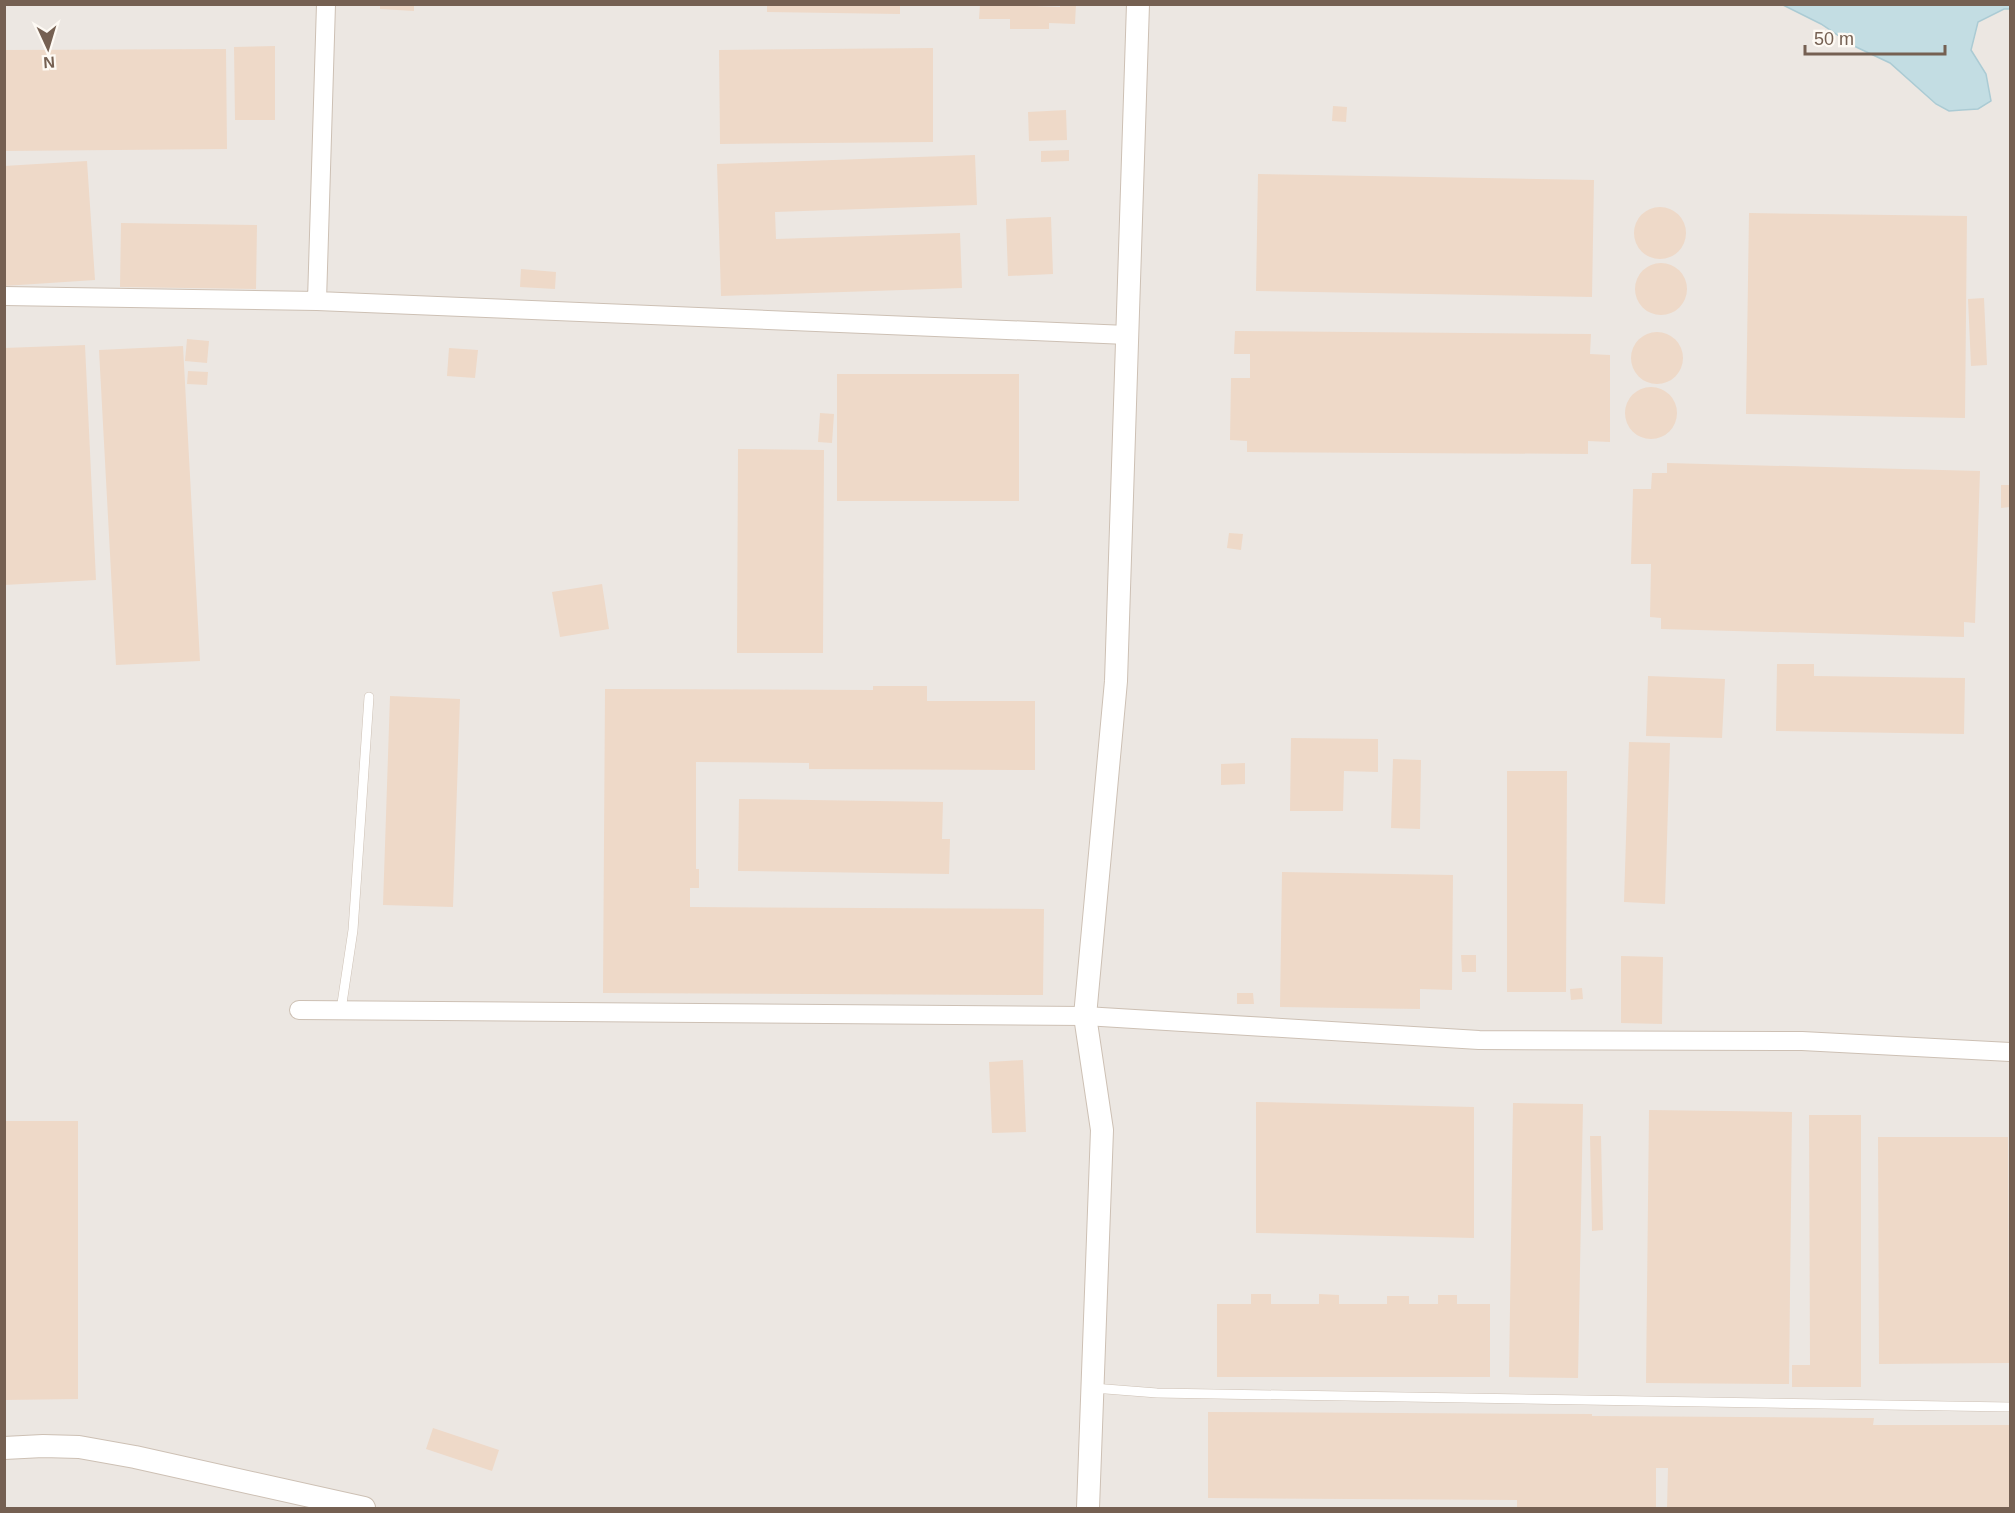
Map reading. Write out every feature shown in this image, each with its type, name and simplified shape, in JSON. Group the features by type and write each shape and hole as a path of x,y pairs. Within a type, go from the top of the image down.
{"street":[{"path":"317,301 326,4"},
{"path":"1088,1509 1102,1130 1085,1016 1116,681 1138,4"},
{"path":"4,296 317,301 1127,335"},
{"path":"298,1010 1085,1016 1479,1040 1802,1041 2010,1052"},
{"path":"4,1448 43,1446 79,1448 135,1457 364,1509"}],"lane":[{"path":"341,1010 353,930 369,697"},
{"path":"1093,1388 1157,1393 2010,1407"}],"shaded area":[{"path":"5,5 2010,5 2010,1508 5,1508"}],"water":[{"path":"1783,5 2010,5 2010,9 2004,9 1978,22 1971,50 1986,74 1991,101 1978,109 1949,111 1936,104 1890,63 1854,46 1821,24"}],"building":[{"path":"380,4 414,4 414,11 380,9"},
{"path":"767,4 900,4 900,14 767,12"},
{"path":"980,4 1060,7 1060,4 1076,4 1075,24 1049,23 1049,29 1010,29 1010,19 979,19"},
{"path":"275,46 275,120 235,120 234,47"},
{"path":"933,48 933,142 720,144 719,50"},
{"path":"226,49 227,149 4,151 4,50"},
{"path":"1333,106 1347,107 1346,122 1332,121"},
{"path":"1066,110 1067,140 1029,141 1028,112"},
{"path":"1069,150 1069,161 1041,162 1041,151"},
{"path":"975,155 977,205 775,212 776,239 960,233 962,288 721,296 717,164"},
{"path":"87,161 95,280 4,286 4,166"},
{"path":"1258,174 1594,180 1592,297 1256,291"},
{"path":"1655,207 1665,207 1679,214 1686,233 1679,252 1665,259 1655,259 1645,255 1638,248 1634,238 1634,228 1638,218 1645,211"},
{"path":"1749,213 1967,216 1965,418 1746,414"},
{"path":"1051,217 1053,274 1008,276 1006,219"},
{"path":"121,223 257,225 256,289 120,287"},
{"path":"1656,263 1666,263 1680,270 1687,289 1680,308 1666,315 1656,315 1646,311 1639,304 1635,294 1635,284 1639,274 1646,267"},
{"path":"521,269 556,272 555,289 520,287"},
{"path":"1984,298 1987,365 1971,366 1968,299"},
{"path":"1235,331 1591,334 1590,354 1610,355 1610,442 1588,441 1588,454 1247,452 1247,441 1230,440 1231,378 1250,378 1250,354 1234,354"},
{"path":"1652,332 1662,332 1676,339 1683,358 1676,377 1662,384 1652,384 1642,380 1635,373 1631,363 1631,353 1635,343 1642,336"},
{"path":"187,339 209,341 207,363 185,361"},
{"path":"85,345 96,580 4,585 4,348"},
{"path":"183,346 200,661 116,665 99,350"},
{"path":"449,348 478,350 475,378 447,376"},
{"path":"188,371 208,372 207,385 187,384"},
{"path":"837,374 1019,374 1019,501 837,501"},
{"path":"1646,387 1656,387 1670,394 1677,413 1670,432 1656,439 1646,439 1636,435 1629,428 1625,418 1625,408 1629,398 1636,391"},
{"path":"820,413 834,414 832,443 818,442"},
{"path":"738,449 824,450 823,653 737,653"},
{"path":"1667,463 1980,471 1975,623 1964,622 1964,637 1661,629 1661,618 1650,617 1651,564 1631,564 1633,489 1651,489 1652,473 1667,473"},
{"path":"2001,485 2010,485 2010,507 2001,508"},
{"path":"1229,533 1243,534 1241,550 1227,548"},
{"path":"602,584 609,629 560,637 552,592"},
{"path":"1777,664 1814,664 1814,676 1965,678 1964,734 1776,731"},
{"path":"1648,676 1725,679 1722,738 1646,736"},
{"path":"873,686 927,686 927,701 1035,701 1035,770 809,769 809,763 696,762 696,869 699,869 699,888 690,888 690,907 1044,909 1043,995 603,993 605,689 873,690"},
{"path":"390,696 460,699 453,907 383,905"},
{"path":"1291,738 1378,739 1378,772 1344,771 1343,811 1290,811"},
{"path":"1629,742 1670,743 1665,904 1624,902"},
{"path":"1393,759 1421,760 1420,829 1391,828"},
{"path":"1245,763 1245,784 1221,785 1221,764"},
{"path":"1507,771 1567,771 1566,992 1507,992"},
{"path":"739,799 943,802 942,839 950,839 949,874 738,871"},
{"path":"1282,872 1453,875 1452,990 1420,989 1420,1009 1280,1007"},
{"path":"1461,955 1476,955 1476,972 1462,972"},
{"path":"1621,956 1663,957 1662,1024 1621,1023"},
{"path":"1582,988 1583,999 1571,1000 1570,989"},
{"path":"1237,993 1253,993 1254,1004 1237,1004"},
{"path":"1023,1060 1026,1132 992,1133 989,1062"},
{"path":"1256,1102 1474,1107 1474,1238 1256,1233"},
{"path":"1513,1103 1583,1104 1578,1378 1509,1377"},
{"path":"1649,1110 1792,1112 1789,1384 1646,1383"},
{"path":"1809,1115 1861,1115 1861,1387 1792,1387 1792,1365 1810,1365"},
{"path":"4,1121 78,1121 78,1399 4,1400"},
{"path":"1590,1136 1601,1136 1603,1230 1592,1231"},
{"path":"1878,1137 2008,1137 2009,1363 1879,1364"},
{"path":"1251,1294 1271,1294 1271,1304 1319,1304 1319,1294 1339,1295 1339,1304 1387,1304 1387,1296 1409,1296 1409,1304 1438,1304 1438,1295 1457,1295 1457,1304 1490,1304 1490,1377 1217,1377 1217,1304 1251,1304"},
{"path":"1208,1412 1874,1418 1873,1425 2010,1425 2010,1508 1667,1508 1668,1468 1656,1468 1656,1508 1517,1508 1517,1500 1208,1498"},
{"path":"433,1428 499,1450 492,1471 426,1449"}]}
